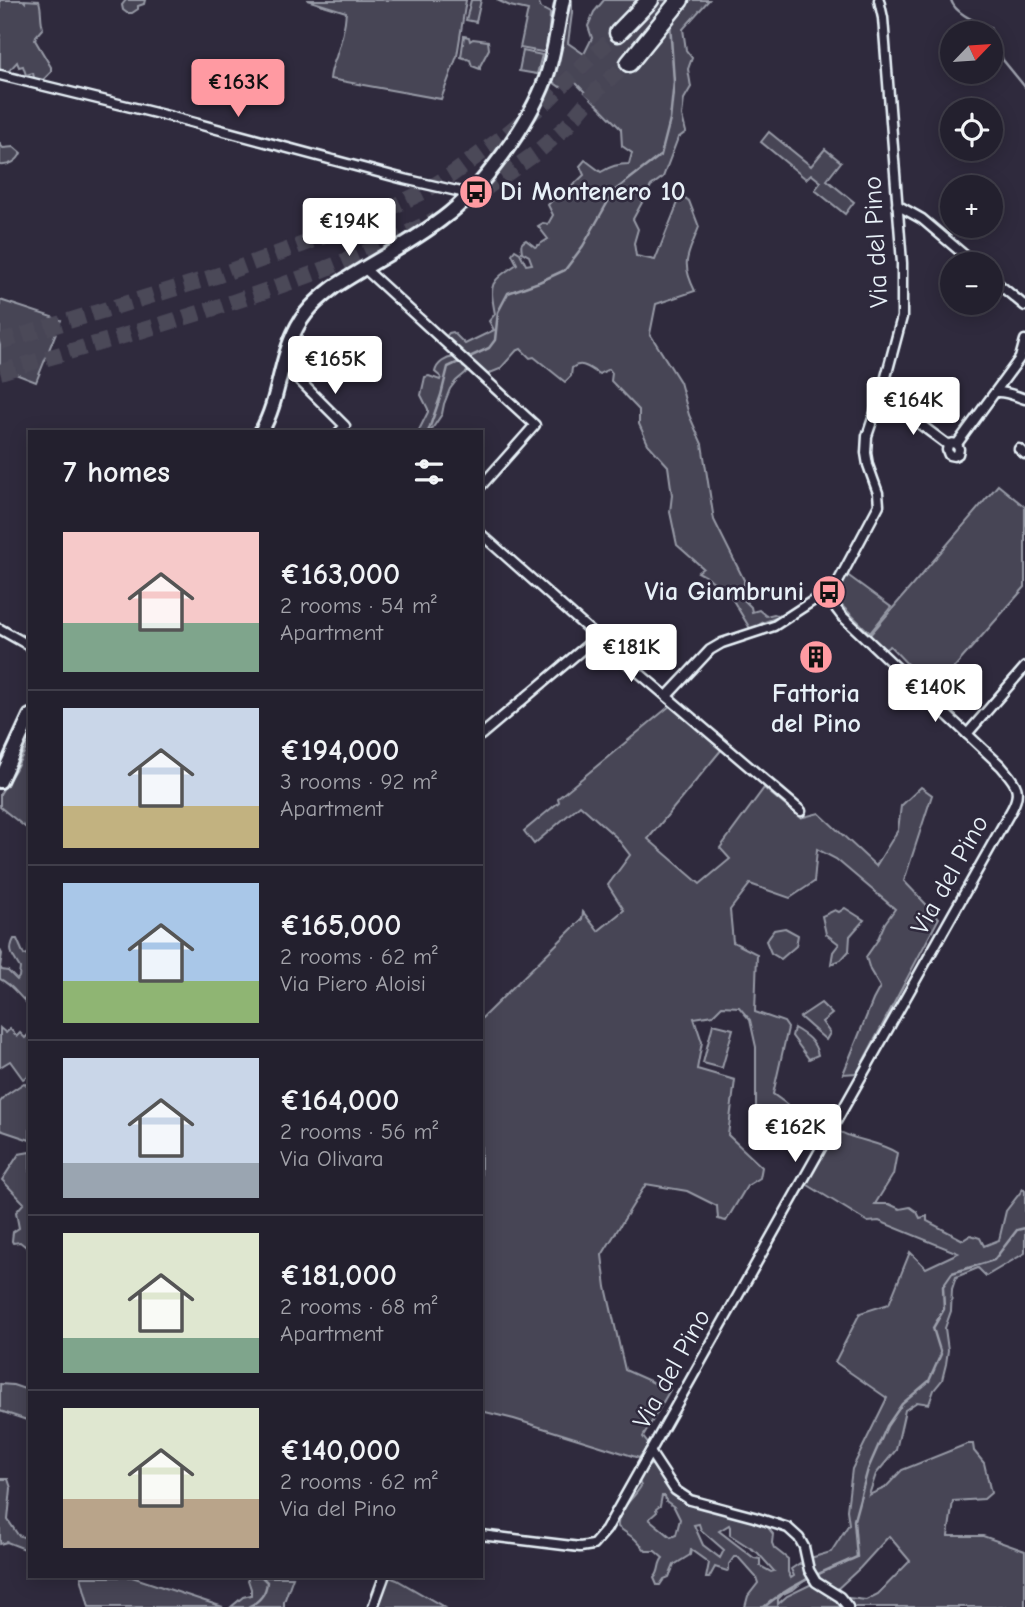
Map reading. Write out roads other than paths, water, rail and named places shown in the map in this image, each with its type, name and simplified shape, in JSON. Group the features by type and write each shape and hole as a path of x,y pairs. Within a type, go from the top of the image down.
{"highway":[{"path":"618,33 650,0"},
{"path":"629,63 680,0"}],"street":[{"path":"262,430 272,409 293,334 307,311 327,292 456,208 485,177 514,139 536,99 551,62 563,0"},
{"name":"Via del Pino","path":"483,1535 580,1547 593,1545 606,1530 1016,801 1018,788 1013,780 841,615 834,607 830,595 879,505 878,493 868,465 867,436 883,392 902,317 902,263 883,18 878,0"},
{"path":"0,75 470,194"},
{"path":"897,205 922,219 961,252"},
{"path":"364,268 535,425 483,484"},
{"path":"1003,288 1025,306"},
{"path":"905,413 952,445 1008,377 1020,358 1025,340"},
{"path":"284,365 345,430"},
{"path":"1008,377 1011,393"},
{"path":"996,392 1025,398"},
{"path":"483,536 801,811"},
{"path":"667,696 710,650 722,643 774,626 831,589"},
{"path":"0,629 28,645"},
{"path":"483,733 597,637"},
{"path":"967,734 1025,667"},
{"path":"0,781 28,720"},
{"path":"650,1452 675,1490 690,1500 788,1528 804,1547 809,1570 816,1582 840,1597 848,1607"},
{"path":"373,1607 384,1578"}],"waterway":[{"path":"951,0 962,13 990,28 1003,60 1025,87"},
{"path":"429,430 448,367 489,348 495,340 498,312 508,293 565,270 583,246 614,191 661,155 670,120 674,82 670,23"},
{"path":"28,981 28,988"},
{"path":"764,1607 797,1585 857,1557 854,1520 868,1469 887,1426 902,1404 929,1381 941,1354 933,1328 944,1309 943,1286 952,1273 994,1260 1017,1230 1025,1228"},
{"path":"248,1607 263,1594 267,1582 263,1578"}],"tunnel":[{"path":"0,342 219,275 317,239 425,191 503,137 547,101 618,33"},
{"path":"462,205 536,153 567,126 598,89 629,63"},
{"path":"0,372 277,287 331,267 436,219"}],"place":[{"name":"Di Montenero 10","path":"476,192"},
{"name":"Via Giambruni","path":"829,592"},
{"name":"Fattoria del Pino","path":"816,657"}]}
